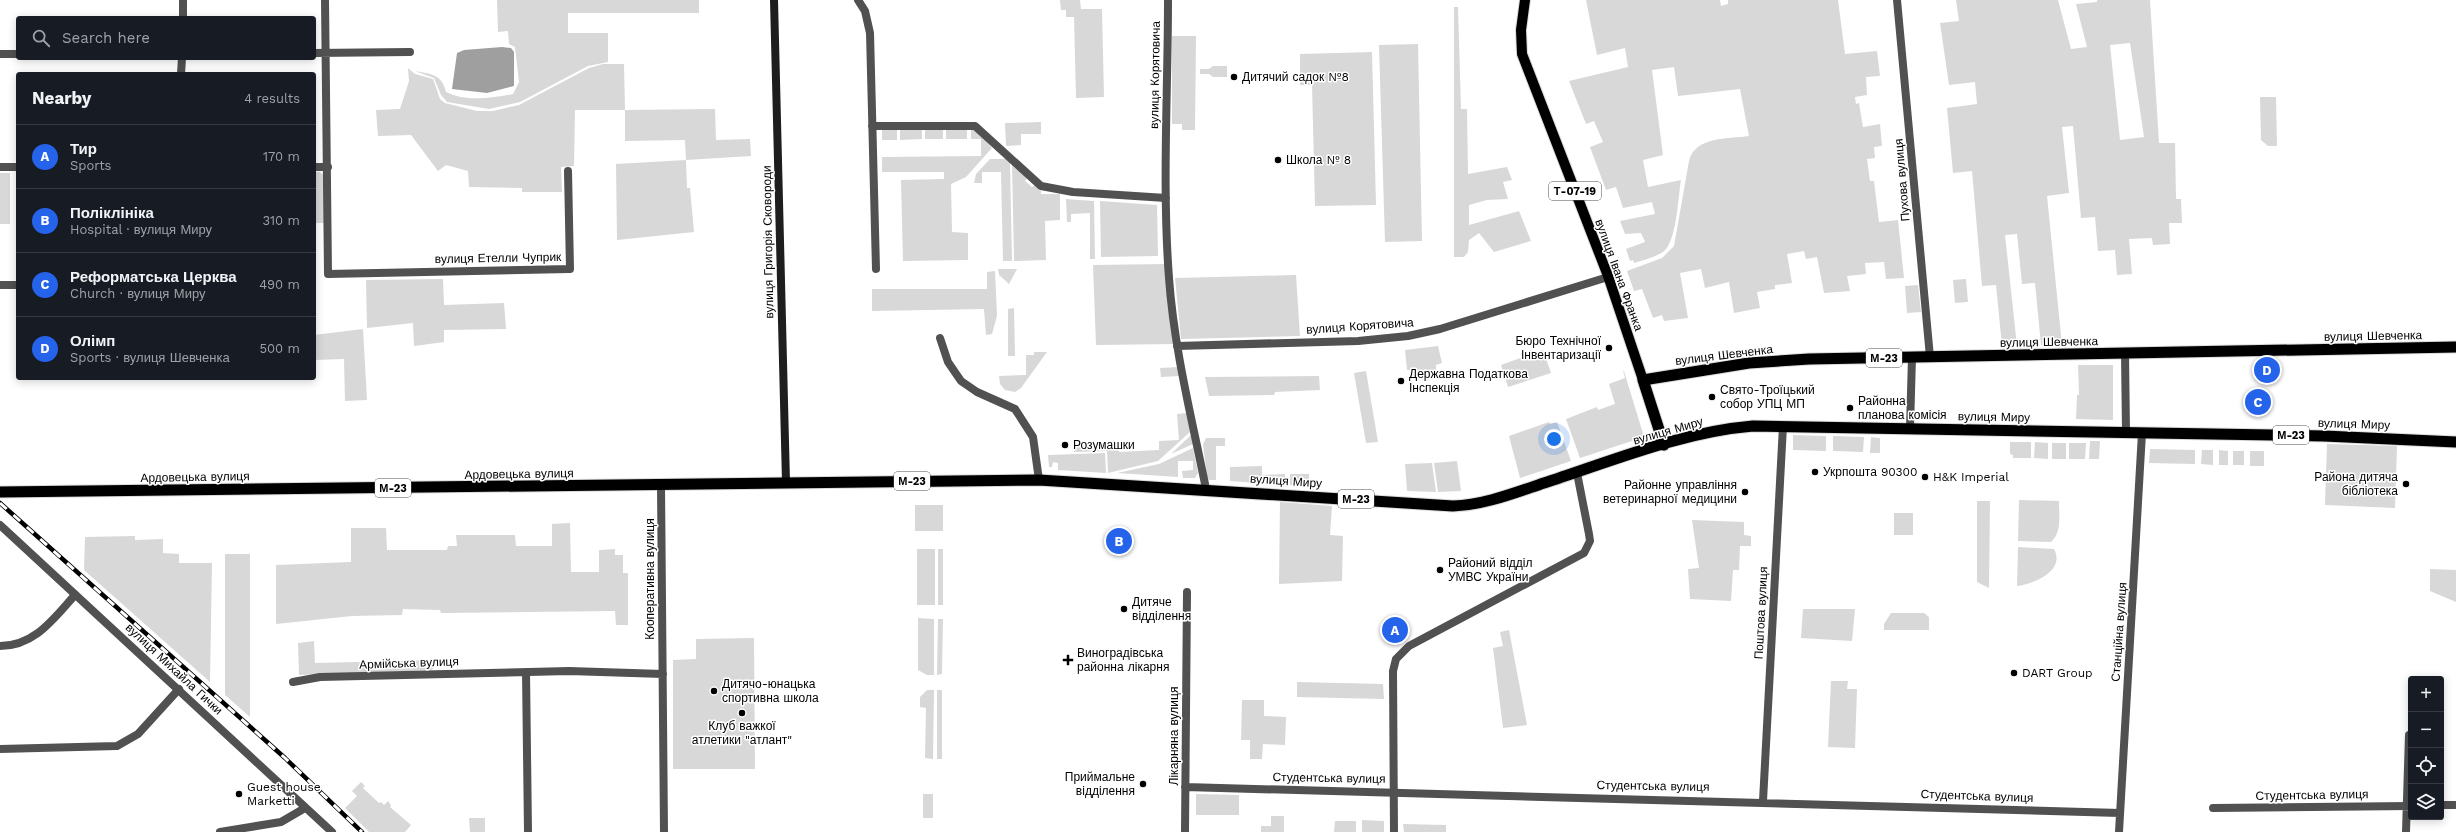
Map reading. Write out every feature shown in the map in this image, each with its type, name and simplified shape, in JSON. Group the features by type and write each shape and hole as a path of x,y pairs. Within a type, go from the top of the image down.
{"highway":[{"name":"вулиця Шевченка","path":"1643,380 1749,363 1930,357 2456,348"},
{"name":"вулиця Івана Франка","path":"1643,380 1664,444"},
{"name":"вулиця Миру","path":"1039,480 1206,489 1457,506 1503,497 1664,444 1728,429 1783,426 1910,428 2342,437 2456,442"},
{"name":"Ардовецька вулиця","path":"0,492 1039,480"}],"main road":[{"name":"вулиця Григорія Сковороди","path":"774,0 786,482"},
{"name":"вулиця Івана Франка","path":"1525,0 1521,30 1522,54 1608,277 1643,380"}],"street":[{"path":"182,16 183,0"},
{"path":"316,167 328,167 325,0"},
{"path":"858,0 866,11 870,33 876,269"},
{"name":"вулиця Корятовича","path":"1168,0 1166,198 1169,279 1177,346 1206,489"},
{"name":"Пухова вулиця","path":"1897,0 1930,357"},
{"path":"316,53 410,52"},
{"path":"0,54 16,54"},
{"path":"181,72 182,60"},
{"path":"872,126 976,126 1044,187 1073,192 1166,198"},
{"path":"0,167 16,167"},
{"name":"вулиця Етелли Чуприк","path":"328,167 328,274 570,268 568,171"},
{"name":"вулиця Корятовича","path":"1177,346 1358,341 1408,336 1440,329 1608,277"},
{"path":"0,285 16,285"},
{"path":"940,338 948,362 962,381 977,392 1015,409 1033,437 1039,480"},
{"path":"2125,354 2126,432"},
{"path":"1910,428 1912,358"},
{"name":"Поштова вулиця","path":"1763,801 1783,426"},
{"name":"Станційна вулиця","path":"2119,832 2142,433"},
{"path":"1394,832 1393,671 1396,659 1409,646 1584,553 1590,541 1577,473"},
{"name":"Кооперативна вулиця","path":"662,485 664,832"},
{"name":"вулиця Михайла Гички","path":"0,525 332,832"},
{"name":"Лікарняна вулиця","path":"1185,832 1187,592"},
{"path":"0,646 15,645 32,638 76,595"},
{"name":"Армійська вулиця","path":"292,682 320,677 569,671 663,674"},
{"path":"526,672 528,832"},
{"path":"0,749 118,746 138,734 179,689"},
{"path":"2409,748 2409,784"},
{"name":"Студентська вулиця","path":"1185,787 1763,801 2120,812"},
{"path":"2444,805 2456,805"},
{"name":"Студентська вулиця","path":"2213,808 2408,806"},
{"path":"220,832 281,822 305,808"},
{"path":"2406,832 2408,815"}],"shaded area":[{"path":"497,0 699,0 699,13 568,13 568,33 608,33 608,62 588,66 520,102 489,109 447,102 441,95 434,78 415,71 431,74 439,78 446,92 470,98 488,98 513,94 519,82 515,47 509,44 508,31 498,32"},
{"path":"1060,0 1080,0 1081,9 1102,9 1104,97 1076,98 1074,17 1066,17 1066,10 1061,10"},
{"path":"1586,0 1720,0 1721,6 1728,4 1728,0 1838,0 1845,54 1877,51 1880,76 1866,77 1867,95 1855,97 1856,104 1859,103 1863,127 1880,124 1882,146 1874,147 1875,158 1867,159 1870,181 1874,181 1879,222 1898,220 1904,278 1886,279 1884,262 1865,263 1866,274 1847,276 1850,291 1824,293 1817,257 1806,259 1804,251 1787,254 1792,283 1775,285 1775,289 1757,292 1760,308 1734,313 1729,282 1705,288 1701,269 1680,273 1688,318 1664,321 1662,315 1653,318 1642,289 1634,291 1627,271 1662,258 1674,246 1689,161 1692,153 1698,147 1713,140 1749,136 1740,89 1678,96 1674,67 1652,70 1663,155 1643,160 1648,187 1681,180 1674,229 1668,247 1663,252 1653,257 1634,263 1633,260 1630,261 1626,249 1645,242 1641,233 1625,234 1620,221 1655,214 1652,202 1623,208 1616,187 1606,190 1590,147 1603,142 1594,121 1586,124 1569,81 1628,67 1625,48 1597,55"},
{"path":"1956,0 2058,0 2071,49 2087,47 2076,4 2097,2 2097,0 2150,0 2159,143 2175,143 2176,199 2181,199 2182,223 2169,223 2170,244 2153,245 2152,238 2129,239 2132,274 2117,275 2115,250 2098,251 2095,217 2081,218 2073,126 2062,127 2069,193 2047,196 2062,345 2041,345 2035,283 2022,284 2017,234 2005,235 2017,346 2002,346 1996,285 1982,286 1972,171 1953,173 1947,108 1977,104 1975,82 1949,85 1940,23 1959,21","holes":["2130,43 2144,137 2120,140 2110,45"]},
{"path":"1454,7 1458,7 1461,109 1467,109 1468,174 1507,167 1512,180 1503,182 1508,199 1487,200 1469,205 1469,225 1519,211 1531,241 1494,252 1479,233 1469,240 1468,252 1464,257 1454,257"},
{"path":"1172,36 1196,36 1195,130 1182,130 1182,124 1172,124"},
{"path":"1418,44 1422,241 1385,242 1379,45"},
{"path":"502,47 511,48 514,52 514,86 487,93 452,89 457,53 464,50"},
{"path":"1372,52 1376,205 1315,206 1312,85 1300,85 1300,54"},
{"path":"603,64 624,64 625,110 575,110 574,166 561,167 562,192 522,192 522,188 469,187 468,171 446,165 438,171 411,135 378,136 376,110 400,109 409,81 408,68 415,74 433,79 440,99 445,103 477,111 493,111 519,105 589,68"},
{"path":"1213,66 1227,66 1227,77 1213,77 1209,74 1200,74 1200,69 1209,69"},
{"path":"2260,97 2276,97 2277,146 2268,146 2261,140"},
{"path":"715,109 716,140 750,139 751,156 686,160 685,140 625,141 625,110"},
{"path":"1041,122 1041,134 1021,134 1021,145 1006,146 1005,123"},
{"path":"922,129 922,139 900,140 900,130"},
{"path":"925,129 943,129 943,139 925,139"},
{"path":"946,129 967,129 967,139 946,139"},
{"path":"971,129 979,132 992,148 966,177 951,184 952,232 968,233 968,260 903,261 901,180 944,179 944,172 882,172 882,157 981,156 981,139 971,139"},
{"path":"882,130 897,130 897,140 882,140"},
{"path":"990,159 1007,159 1010,161 1012,261 1003,261 1001,172 982,172 982,183 974,183 976,174"},
{"path":"686,160 687,188 690,188 694,232 617,240 616,164"},
{"path":"1012,164 1027,178 1025,181 1032,187 1035,185 1041,191 1041,194 1060,194 1060,220 1045,221 1046,260 1014,261"},
{"path":"316,172 320,172 324,176 324,223 316,223"},
{"path":"0,173 10,173 10,224 0,224"},
{"path":"1066,199 1094,201 1095,259 1090,259 1090,213 1071,214 1071,222 1067,222"},
{"path":"1100,201 1157,205 1158,256 1101,257"},
{"path":"1166,264 1175,344 1096,345 1093,265"},
{"path":"998,269 1017,269 1009,284 999,275"},
{"path":"995,271 997,316 992,334 986,335 984,309 872,311 872,289 987,289 987,272"},
{"path":"1296,275 1300,336 1181,339 1175,278"},
{"path":"443,279 444,305 504,303 506,329 444,330 444,342 414,346 413,323 367,328 366,280"},
{"path":"1966,279 1968,302 1955,303 1953,280"},
{"path":"1918,285 1921,312 1907,313 1905,286"},
{"path":"1014,308 1015,356 1008,356 1008,309"},
{"path":"363,329 367,400 345,401 344,359 316,360 316,335"},
{"path":"1438,346 1442,363 1436,365 1436,370 1418,373 1414,370 1407,370 1405,350"},
{"path":"1543,350 1551,373 1508,387 1501,365"},
{"path":"1034,352 1047,352 1021,388 1015,392 1005,390 1000,384 999,376 1026,375 1026,355 1034,355"},
{"path":"2078,365 2113,365 2113,420 2076,419 2077,395 2079,395"},
{"path":"1178,367 1180,376 1161,377 1160,368"},
{"path":"1623,370 1644,437 1580,458 1566,419 1597,407 1598,410 1615,404 1609,384 1625,378"},
{"path":"1366,371 1378,442 1366,443 1354,373"},
{"path":"1319,376 1320,390 1275,392 1274,395 1209,396 1205,377"},
{"path":"1187,413 1190,432 1158,461 1108,473 1107,451 1074,452 1074,447 1118,444 1119,452 1159,450 1159,441 1179,440 1177,414"},
{"path":"1549,422 1550,424 1557,422 1571,461 1520,478 1509,436"},
{"path":"1191,435 1193,444 1171,454"},
{"path":"1793,435 1826,436 1826,451 1793,450"},
{"path":"1833,436 1864,437 1863,452 1833,451"},
{"path":"1871,437 1880,438 1880,453 1870,453"},
{"path":"1206,438 1225,438 1225,446 1216,446 1216,480 1209,480 1207,477 1203,444"},
{"path":"2090,441 2100,441 2099,459 2089,459"},
{"path":"2010,442 2031,442 2031,458 2013,458 2013,455 2010,454"},
{"path":"2035,442 2048,443 2048,459 2034,458"},
{"path":"2052,443 2066,443 2066,459 2052,459"},
{"path":"2069,443 2086,443 2085,459 2069,459"},
{"path":"2327,444 2397,446 2395,508 2325,505"},
{"path":"1193,448 1198,473 1195,478 1183,478 1182,471 1193,470 1193,461 1178,461 1178,477 1117,473 1159,464"},
{"path":"2150,449 2195,450 2195,464 2149,463"},
{"path":"2202,450 2213,450 2213,465 2201,464"},
{"path":"2219,450 2228,451 2228,465 2219,465"},
{"path":"2233,451 2244,451 2244,465 2233,465"},
{"path":"2250,451 2264,451 2264,466 2250,466"},
{"path":"1105,453 1106,473 1058,470 1058,463 1053,462 1052,467 1049,467 1048,455"},
{"path":"1457,461 1461,491 1438,492 1434,463"},
{"path":"1432,463 1436,492 1407,491 1405,464"},
{"path":"1262,466 1262,475 1285,474 1285,485 1230,481 1230,467"},
{"path":"1290,474 1309,474 1309,486 1290,485"},
{"path":"2019,500 2059,501 2057,534 2051,542 2018,541"},
{"path":"1977,501 1990,501 1989,588 1977,582"},
{"path":"1280,502 1332,506 1330,535 1343,536 1342,581 1279,584"},
{"path":"915,505 943,505 943,531 915,531"},
{"path":"1894,513 1913,513 1913,535 1894,535"},
{"path":"1692,520 1744,522 1744,535 1751,536 1751,546 1740,546 1739,570 1733,570 1731,601 1690,599 1688,569 1699,568"},
{"path":"570,523 571,572 599,572 599,550 615,549 615,555 623,555 623,573 628,573 628,625 616,625 615,611 441,613 440,610 403,609 402,615 352,616 276,624 276,565 351,562 351,528 386,528 387,550 447,550 448,546 457,546 456,535 515,535 516,546 552,546 552,524"},
{"path":"135,536 135,540 163,539 163,553 179,554 179,563 212,563 210,682 84,570 85,537"},
{"path":"2018,547 2054,549 2057,557 2056,564 2052,570 2039,579 2017,586"},
{"path":"917,549 935,549 935,605 917,605"},
{"path":"938,549 943,549 943,605 938,605"},
{"path":"225,554 250,554 250,717 225,695"},
{"path":"2430,569 2456,570 2456,602 2430,591"},
{"path":"1803,609 1855,609 1852,641 1801,638"},
{"path":"1891,613 1924,613 1929,617 1929,630 1884,630 1884,624"},
{"path":"918,618 934,619 934,675 927,675 918,670"},
{"path":"938,619 943,619 942,674 937,675"},
{"path":"1509,630 1527,725 1503,728 1493,648 1503,646 1500,632"},
{"name":"Дитячо-юнацька спортивна школа","path":"754,638 755,769 673,769 673,660 696,659 696,639"},
{"path":"314,641 315,663 435,660 435,666 432,670 299,675 298,643"},
{"path":"1831,681 1848,681 1847,689 1857,689 1855,748 1828,747"},
{"path":"1297,682 1383,684 1384,699 1297,697"},
{"path":"927,690 934,690 933,759 925,758 926,708 920,707 920,697"},
{"path":"937,690 942,690 942,759 937,759"},
{"path":"1242,700 1264,700 1264,716 1286,717 1285,745 1263,744 1262,759 1250,759 1250,740 1241,740"},
{"path":"361,782 365,786 363,788 379,803 381,802 384,805 388,801 391,805 390,807 411,825 405,832 369,832 345,808 357,796 352,791"},
{"path":"923,794 933,794 933,818 923,818"},
{"path":"1196,794 1239,795 1239,815 1196,815"},
{"path":"1271,816 1284,816 1284,832 1261,832 1261,826 1271,826"},
{"path":"469,818 485,818 485,832 470,832"},
{"path":"1362,820 1384,821 1384,832 1362,832"},
{"path":"1335,821 1356,821 1356,832 1334,832"},
{"path":"1403,824 1446,825 1446,832 1404,832"}],"railway":[{"path":"0,503 285,758 362,832"}],"place":[{"name":"Дитячий садок №8","path":"1234,77"},
{"name":"Школа № 8","path":"1278,160"},
{"name":"Бюро Технічної Інвентаризації","path":"1609,348"},
{"name":"Олімп","path":"2267,370"},
{"name":"Державна Податкова Інспекція","path":"1401,381"},
{"name":"Свято-Троїцький собор УПЦ МП","path":"1712,397"},
{"name":"Реформатська Церква","path":"2258,402"},
{"name":"Районна планова комісія","path":"1850,408"},
{"name":"Розумашки","path":"1065,445"},
{"name":"Укрпошта 90300","path":"1815,472"},
{"name":"H&K Imperial","path":"1925,477"},
{"name":"Района дитяча бібліотека","path":"2406,484"},
{"name":"Районне управління ветеринарної медицини","path":"1745,492"},
{"name":"Поліклініка","path":"1119,541"},
{"name":"Районий відділ УМВС України","path":"1440,570"},
{"name":"Дитяче відділення","path":"1124,609"},
{"name":"Тир","path":"1395,630"},
{"name":"Виноградівська районна лікарня","path":"1068,660"},
{"name":"DART Group","path":"2014,673"},
{"name":"Дитячо-юнацька спортивна школа","path":"714,691"},
{"name":"Клуб важкої атлетики \"атлант\"","path":"742,713"},
{"name":"Приймальне відділення","path":"1143,784"},
{"name":"Guest house Marketti","path":"239,794"}]}
